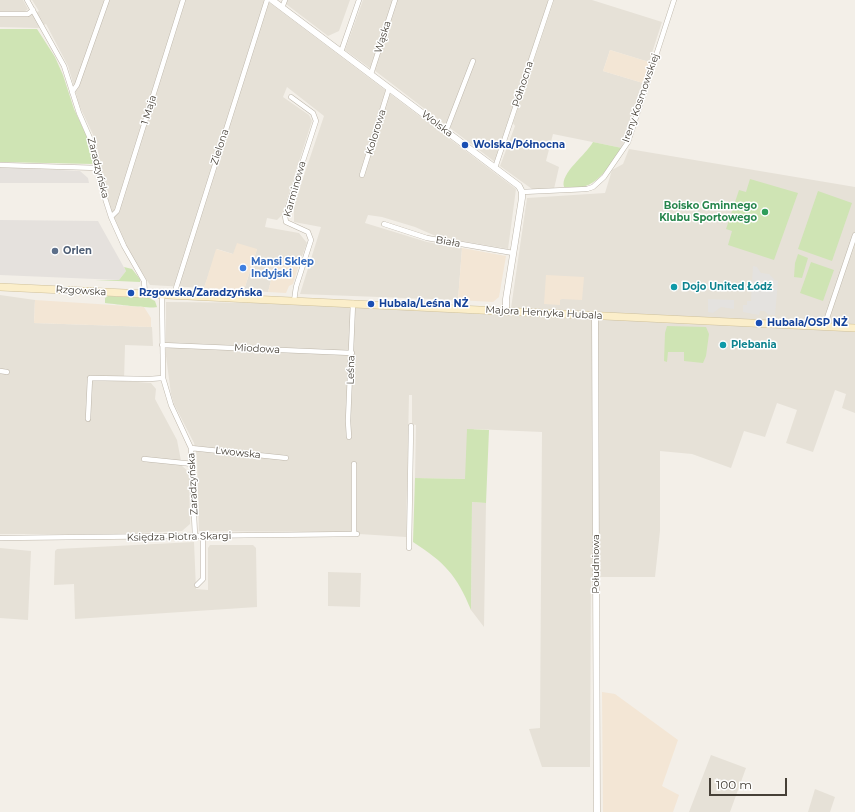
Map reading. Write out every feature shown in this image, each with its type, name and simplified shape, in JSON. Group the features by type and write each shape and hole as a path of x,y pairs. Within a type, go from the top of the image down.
{"main road":[{"name":"Rzgowska","path":"0,287 162,295"},
{"name":"Majora Henryka Hubala","path":"162,295 855,328"}],"street":[{"name":"Zaradzyńska","path":"27,0 64,66 72,92 89,132 103,192 111,217 121,241 144,281 145,294"},
{"path":"72,92 77,85 107,0"},
{"name":"1 Maja","path":"111,217 117,211 183,0"},
{"name":"Zielona","path":"176,295 176,288 267,0"},
{"name":"Wolska","path":"272,0 496,168 519,186 522,192"},
{"path":"282,8 285,0"},
{"path":"341,52 359,0"},
{"name":"Wąska","path":"371,74 395,0"},
{"name":"Północna","path":"496,168 551,0"},
{"name":"Ireny Kosmowskiej","path":"522,192 586,189 594,187 604,178 628,142 674,0"},
{"path":"0,14 28,14 33,10"},
{"path":"446,131 473,61"},
{"name":"Kolorowa","path":"362,175 389,88"},
{"name":"Karminowa","path":"291,97 311,111 316,121 284,220 288,224 308,232 311,240 296,287 294,301"},
{"path":"0,165 98,168"},
{"path":"506,311 522,192"},
{"name":"Biała","path":"384,224 426,238 513,253"},
{"path":"826,326 827,318 855,235"},
{"name":"Zaradzyńska","path":"162,295 163,378 171,405 191,448 193,464 195,536"},
{"name":"Leśna","path":"350,437 348,421 354,304"},
{"name":"Południowa","path":"595,315 597,812"},
{"name":"Miodowa","path":"162,345 352,353"},
{"path":"0,372 7,372"},
{"path":"88,419 90,378 163,378"},
{"path":"409,548 411,426"},
{"name":"Lwowska","path":"191,448 286,458"},
{"path":"144,459 193,464"},
{"name":"Księdza Piotra Skargi","path":"0,538 356,534 354,464"},
{"path":"197,585 203,579 203,536"}],"shaded area":[{"path":"0,0 23,0 28,9 23,13 0,12"},
{"path":"32,0 266,0 516,189 508,249 438,237 415,227 382,217 368,215 365,223 427,242 462,248 458,300 300,294 321,227 294,222 294,205 324,116 287,87 283,97 309,115 312,121 282,215 277,220 267,218 265,227 299,233 307,243 299,264 277,258 268,292 244,290 257,249 233,254 217,249 204,288 150,285 124,244 109,207 96,141 80,107 68,66 46,24 38,28 0,27 0,16 30,16 39,11"},
{"path":"287,0 350,0 339,31 328,36 286,4"},
{"path":"363,0 394,0 371,69 345,50"},
{"path":"397,0 549,0 495,162 450,128 475,61 447,126 374,70"},
{"path":"554,0 592,0 662,22 649,62 610,50 603,71 643,83 622,148 553,134 546,161 559,167 554,189 532,189 500,166 515,126 513,123"},
{"path":"610,50 649,62 643,83 603,71"},
{"path":"629,149 855,187 855,413 842,408 846,394 835,390 813,452 786,443 797,410 777,403 765,437 744,431 731,468 692,454 660,451 660,531 655,577 591,577 590,767 542,767 529,729 540,728 542,432 474,429 466,479 415,478 416,425 412,424 412,395 409,395 406,537 328,532 199,531 197,456 194,443 174,404 171,394 166,356 166,302 278,303 510,315 527,198 605,193 612,170 623,164"},
{"path":"0,167 80,171 88,178 89,183 0,183"},
{"path":"0,220 98,221 126,271 119,280 0,275"},
{"path":"237,243 257,249 244,290 204,288 216,249 233,254"},
{"path":"462,248 506,256 499,297 493,302 458,300"},
{"path":"277,258 299,264 293,284 289,286 286,293 268,292"},
{"path":"753,266 757,267 761,273 769,274 778,281 775,315 769,315 764,311 760,311 759,315 743,312 743,305 747,305 747,301 751,301"},
{"path":"546,275 584,277 582,300 562,299 560,300 560,305 544,304"},
{"path":"0,295 35,300 34,323 152,327 153,346 125,345 124,381 151,383 156,389 155,399 177,440 182,466 189,472 190,524 182,531 115,534 0,534"},
{"path":"708,299 734,300 734,309 721,307 713,313 708,312"},
{"path":"35,300 144,307 151,318 151,327 34,323"},
{"path":"472,502 486,503 484,627 471,610"},
{"path":"194,542 196,589 208,590 208,548 210,545 253,545 256,548 257,607 75,619 74,584 54,585 55,551 57,549"},
{"path":"0,548 31,551 28,620 0,618"},
{"path":"328,572 361,573 360,607 328,606"},
{"path":"602,692 615,694 678,740 662,786 679,795 673,812 603,812"},
{"path":"711,755 746,768 730,812 689,812"},
{"path":"815,789 835,797 830,812 808,812"}],"green space":[{"path":"0,29 37,29 55,57 63,75 74,109 90,143 94,164 0,162"},
{"path":"593,142 622,148 599,178 592,183 584,187 564,187 566,176"},
{"name":"Boisko Gminnego Klubu Sportowego","path":"750,179 798,193 774,260 728,245 732,231 726,229 739,190 746,192"},
{"path":"818,191 852,203 832,261 798,249"},
{"path":"798,254 808,258 802,278 794,277 795,263"},
{"path":"811,262 834,270 823,301 800,293"},
{"path":"124,267 132,269 140,279 140,282 95,280 119,280 126,271"},
{"path":"108,296 149,298 155,301 157,307 141,307 105,303 105,298"},
{"path":"667,326 706,327 709,334 706,356 703,363 684,361 684,352 668,352 667,362 664,361 665,333"},
{"path":"467,429 489,430 486,503 472,502 471,610 455,578 433,556 413,542 415,478 465,479"}],"place":[{"name":"Wolska/Północna","path":"465,145"},
{"name":"Boisko Gminnego Klubu Sportowego","path":"765,212"},
{"name":"Orlen","path":"55,251"},
{"name":"Mansi Sklep Indyjski","path":"243,268"},
{"name":"Dojo United Łódź","path":"674,287"},
{"name":"Rzgowska/Zaradzyńska","path":"131,293"},
{"name":"Hubala/Leśna NŻ","path":"371,304"},
{"name":"Hubala/OSP NŻ","path":"759,323"},
{"name":"Plebania","path":"723,345"}]}
